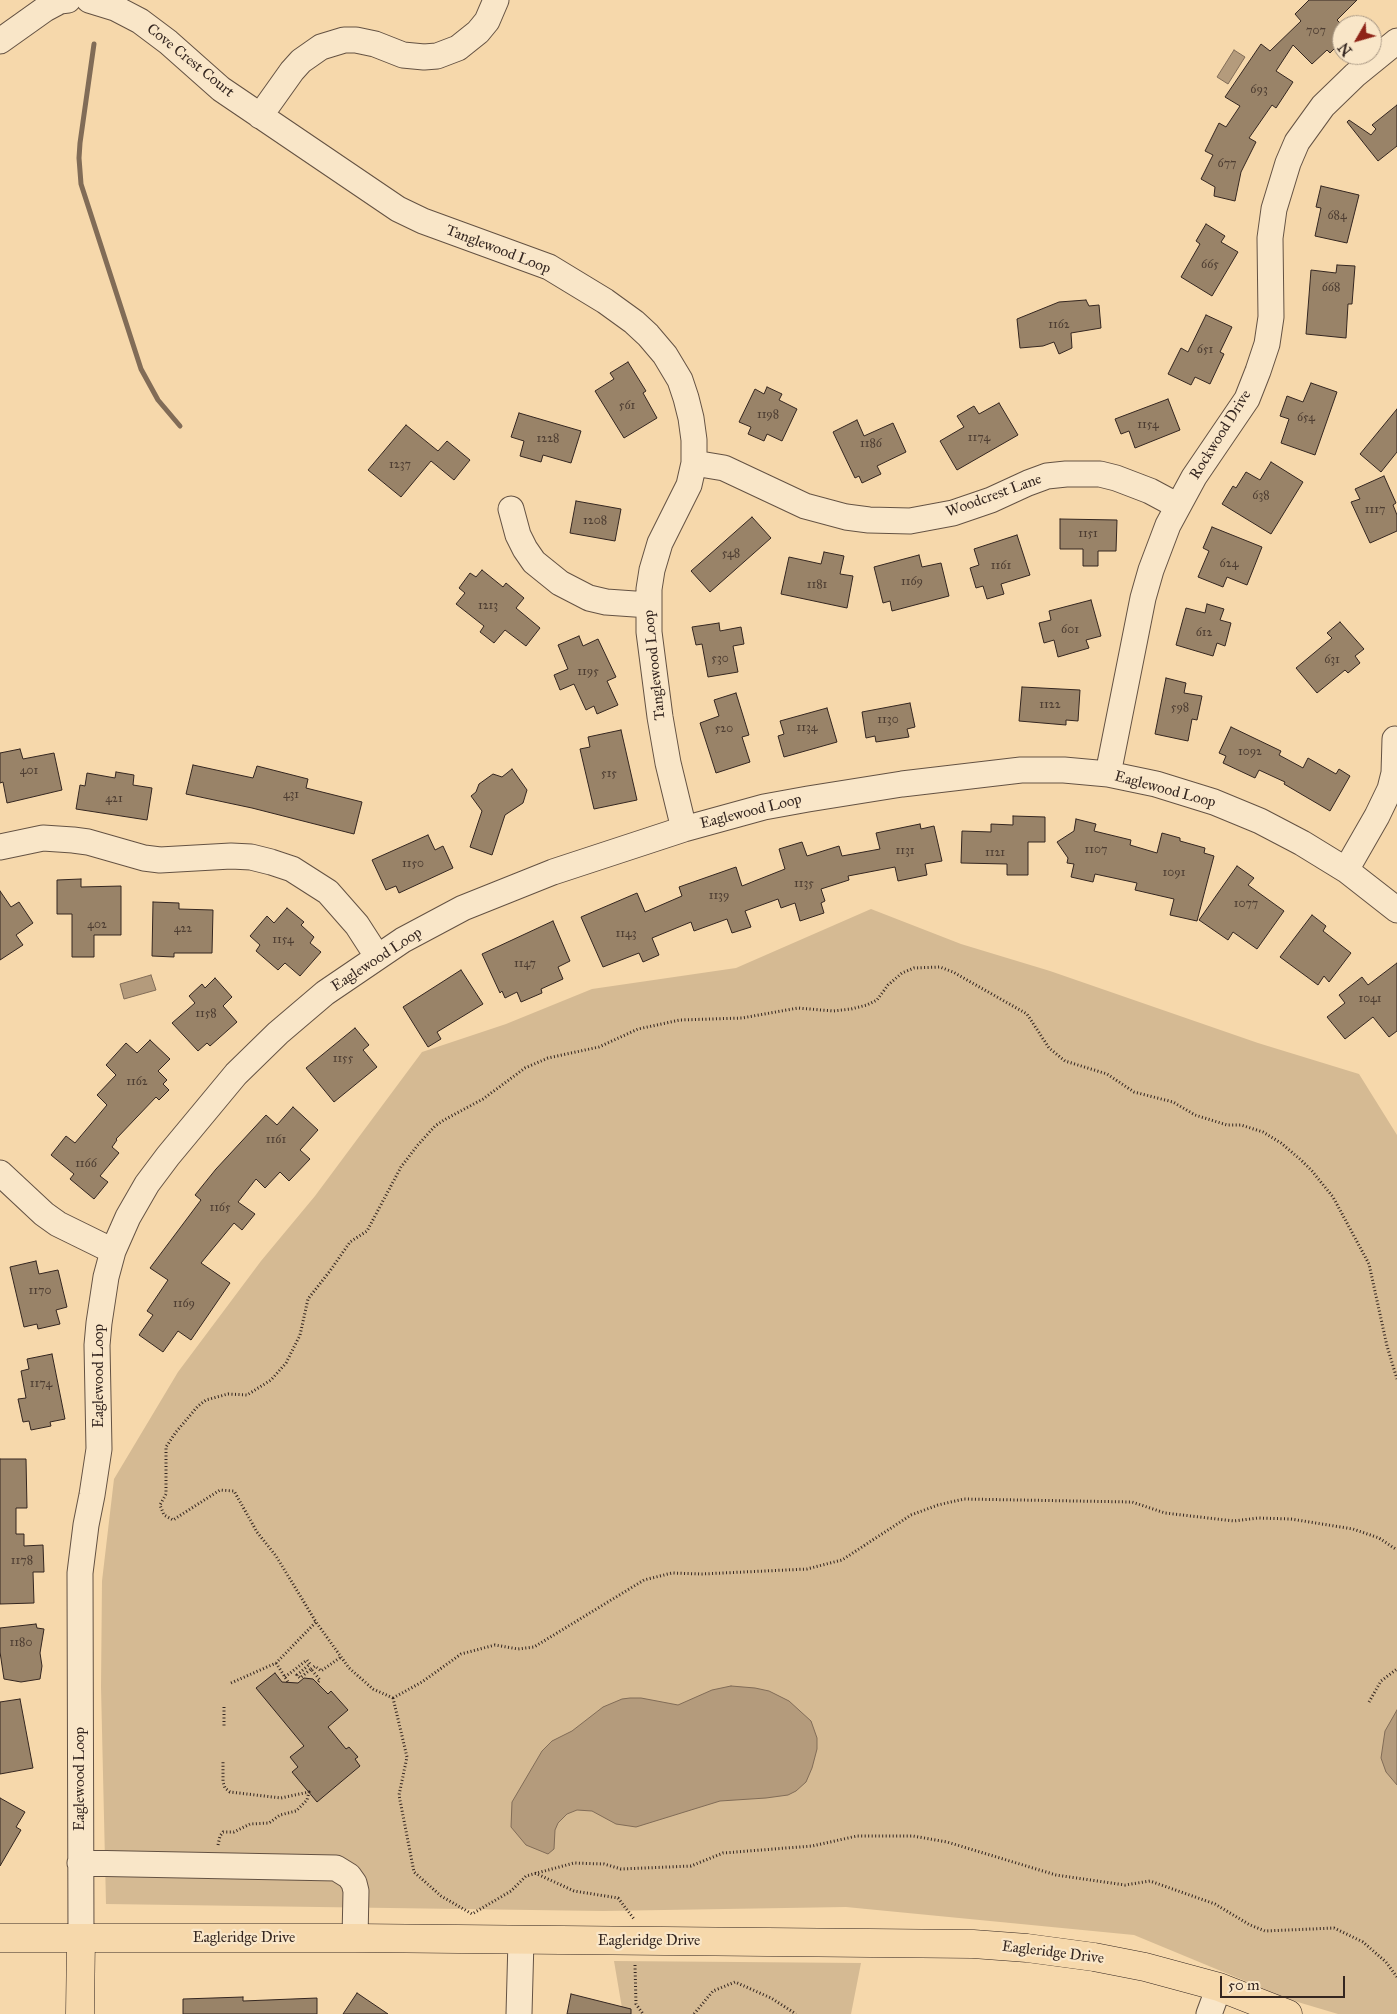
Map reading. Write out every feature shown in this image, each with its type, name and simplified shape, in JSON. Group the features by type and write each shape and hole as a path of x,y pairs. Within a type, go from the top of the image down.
{"main road":[{"name":"Eagleridge Drive","path":"0,1938 355,1938 911,1942 991,1945 1094,1957 1146,1967 1219,1987 1288,2014"},
{"path":"80,1938 80,2014"}],"street":[{"path":"0,41 44,9 60,1 68,0"},
{"name":"Cove Crest Court","path":"89,0 115,8 140,21 168,42 221,89 260,116"},
{"path":"260,116 292,71 311,53 322,47 344,40 356,40 375,44 403,55 437,56 458,48 478,32 487,21 496,0"},
{"name":"Rockwood Drive","path":"1108,774 1143,598 1160,545 1178,506 1207,456 1240,411 1258,371 1266,344 1271,316 1269,260 1274,210 1288,163 1297,142 1323,106 1355,75 1397,41"},
{"name":"Tanglewood Loop","path":"260,116 404,212 423,221 549,267 605,301 634,322 659,346 680,380 691,418 694,463 689,485 656,557 652,570 649,632 668,763 684,829"},
{"name":"Woodcrest Lane","path":"694,463 724,468 812,508 846,517 869,520 910,521 954,513 991,500 1047,476 1066,474 1100,474 1116,478 1150,491 1178,506"},
{"path":"511,509 518,535 525,550 534,562 560,583 589,598 606,602 649,605"},
{"path":"1346,870 1377,816 1390,788 1394,773 1395,739"},
{"name":"Eaglewood Loop","path":"80,1938 80,1573 98,1449 98,1323 106,1277 113,1250 128,1217 147,1184 230,1081 266,1044 302,1012 377,956 448,916 518,885 684,829 764,808 808,799 969,775 1044,769 1108,774 1186,792 1239,812 1302,843 1346,870 1397,910"},
{"path":"0,847 43,838 88,842 144,858 160,860 232,856 251,857 272,862 292,869 328,892 357,926 377,956"},
{"path":"0,1173 44,1214 58,1224 113,1250"},
{"path":"80,1863 330,1867 344,1871 354,1883 356,1891 355,1938"},
{"path":"519,2014 521,1940"},
{"path":"1208,2014 1219,1987"}],"path":[{"path":"393,1698 373,1689 341,1657 316,1622 276,1556 257,1532 234,1491 220,1490 173,1520 164,1515 160,1505 166,1494 168,1481 165,1458 166,1447 170,1439 198,1406 206,1400 228,1394 247,1395 271,1380 286,1363 300,1335 308,1299 350,1242 367,1231 401,1168 416,1146 435,1126 483,1099 525,1068 548,1058 599,1047 638,1029 680,1020 742,1018 798,1008 833,1011 851,1009 877,1000 888,985 902,973 914,968 940,967 953,972 1027,1014 1049,1048 1065,1061 1107,1074 1134,1092 1174,1102 1195,1115 1227,1125 1240,1125 1263,1132 1282,1143 1312,1171 1333,1197 1369,1264 1387,1346 1397,1379"},
{"path":"393,1698 422,1682 461,1654 495,1645 518,1649 534,1647 644,1580 672,1573 734,1573 816,1567 842,1560 911,1515 938,1505 964,1499 1132,1502 1166,1513 1224,1520 1291,1519 1352,1530 1379,1538 1397,1550"},
{"path":"230,1683 276,1663 316,1622"},
{"path":"285,1677 307,1660 310,1664 297,1675 300,1678 315,1666 321,1671 341,1657"},
{"path":"276,1663 288,1682"},
{"path":"311,1669 320,1680 316,1683"},
{"path":"1370,1702 1381,1681 1397,1669"},
{"path":"393,1698 407,1757 399,1795 414,1872 441,1896 472,1914 511,1891 526,1876 574,1863 604,1864 621,1869 691,1866 723,1853 812,1846 858,1836 913,1836 947,1842 1056,1875 1126,1885 1150,1881 1214,1904 1250,1925 1265,1931 1334,1928 1364,1942 1386,1962 1397,1977"},
{"path":"224,1707 224,1726"},
{"path":"218,1865 218,1842 223,1832 234,1832 250,1824 269,1823 280,1815 296,1811 307,1800 309,1792 281,1798 230,1792 225,1788 223,1782 223,1760"},
{"path":"534,1873 574,1891 618,1898 635,1920 635,1926"},
{"path":"635,1965 636,2004 643,2014"},
{"path":"694,2014 713,1991 736,1982 771,1998 796,2014"}],"shaded area":[{"path":"1234,50 1245,57 1228,84 1217,77"},
{"path":"871,909 961,944 1050,971 1258,1043 1359,1074 1397,1135 1397,2014 1338,2014 1291,2000 1134,1935 846,1907 603,1911 106,1904 101,1687 102,1581 114,1479 178,1372 261,1261 315,1196 422,1052 506,1024 592,989 736,968"},
{"path":"151,975 156,990 124,999 120,984"},
{"path":"731,1686 769,1691 789,1701 811,1721 817,1738 817,1749 806,1782 796,1791 788,1795 766,1798 720,1801 636,1827 616,1824 592,1811 577,1810 567,1814 558,1823 555,1830 554,1849 548,1854 526,1845 511,1827 512,1802 542,1751 552,1741 572,1731 603,1707 622,1699 630,1698 641,1698 678,1705 712,1690"},
{"path":"1397,1710 1397,1785 1386,1772 1381,1758 1385,1731"},
{"path":"614,1961 861,1963 851,2014 623,2014"}],"building":[{"path":"1309,0 1357,0 1342,15 1332,15 1332,51 1330,53 1327,50 1312,64 1293,45 1276,71 1293,82 1276,108 1272,105 1249,138 1256,142 1241,172 1235,201 1214,196 1215,187 1201,179 1213,155 1205,151 1219,123 1226,127 1240,106 1225,97 1261,44 1270,51 1301,21 1295,14"},
{"path":"1397,105 1397,146 1378,161 1347,122 1349,120 1371,135 1376,129 1372,125"},
{"path":"1321,186 1359,195 1347,243 1315,236 1321,208 1316,207"},
{"path":"1206,224 1225,236 1221,242 1238,252 1212,296 1181,277 1200,244 1196,241"},
{"path":"1337,265 1355,266 1352,304 1348,304 1346,338 1306,334 1311,270 1336,273"},
{"path":"1086,300 1089,306 1099,305 1101,328 1071,333 1072,348 1059,354 1054,342 1043,346 1020,348 1017,319 1059,302"},
{"path":"1206,315 1232,327 1220,352 1224,354 1210,384 1195,377 1191,385 1168,374 1181,348 1188,352"},
{"path":"628,362 646,391 643,393 657,418 624,438 595,391 614,379 610,373"},
{"path":"1311,383 1337,392 1315,455 1281,443 1289,419 1280,416 1287,396 1303,402"},
{"path":"767,387 782,394 779,400 797,409 782,441 767,434 764,441 748,434 751,427 739,422 755,389 764,394"},
{"path":"1168,399 1180,430 1135,448 1129,431 1121,434 1115,419"},
{"path":"999,403 1018,435 957,470 940,441 964,427 957,416 974,406 979,414"},
{"path":"1397,409 1397,452 1381,472 1360,454"},
{"path":"519,413 581,431 571,463 543,455 541,462 520,456 524,441 511,437"},
{"path":"857,420 864,436 893,423 906,452 877,466 881,474 862,483 859,476 855,478 833,432"},
{"path":"406,425 438,451 447,441 470,460 454,480 431,461 401,497 368,470"},
{"path":"1271,462 1303,482 1271,534 1222,504 1233,486 1236,488 1246,472 1260,480"},
{"path":"1384,476 1396,503 1393,505 1397,515 1397,531 1370,543 1351,502 1360,499 1355,489"},
{"path":"576,501 621,509 615,541 570,533"},
{"path":"752,517 771,538 710,592 691,571"},
{"path":"1060,519 1117,520 1116,551 1098,551 1098,566 1083,566 1083,549 1060,549"},
{"path":"1212,527 1262,547 1247,585 1227,577 1223,587 1198,577 1209,551 1203,548"},
{"path":"1017,535 1030,575 1001,584 1004,594 987,599 983,586 976,588 970,568 979,565 974,549"},
{"path":"824,552 844,556 840,574 853,576 847,608 781,594 789,557 821,564"},
{"path":"919,555 922,567 941,563 949,596 892,611 890,601 883,603 874,567"},
{"path":"482,570 503,587 506,583 524,598 516,608 540,628 526,646 505,630 494,643 480,632 484,626 456,604 465,593 459,588 470,573 476,577"},
{"path":"1091,600 1101,636 1086,640 1089,648 1058,657 1054,640 1044,643 1039,623 1051,620 1049,611"},
{"path":"1207,604 1224,609 1220,620 1231,623 1225,646 1217,643 1213,656 1176,645 1186,608 1205,613"},
{"path":"1340,622 1364,649 1355,656 1360,663 1348,673 1345,670 1317,693 1296,668 1332,638 1327,633"},
{"path":"719,623 720,631 741,627 744,644 733,646 738,672 708,677 702,644 696,645 692,627"},
{"path":"579,636 583,646 598,639 616,677 607,681 618,705 597,714 594,706 586,710 574,684 560,690 554,675 568,669 558,645"},
{"path":"1166,678 1186,683 1184,693 1202,696 1197,720 1192,719 1188,741 1155,734"},
{"path":"1022,687 1080,690 1078,721 1066,720 1066,725 1019,721"},
{"path":"736,693 749,735 742,737 750,762 716,773 700,723 719,716 714,700"},
{"path":"910,703 915,727 907,729 909,737 876,742 875,736 866,738 862,712"},
{"path":"827,708 837,742 784,757 778,736 784,734 780,721"},
{"path":"1231,727 1281,751 1279,755 1303,768 1308,758 1336,774 1339,769 1350,776 1330,811 1284,784 1285,782 1259,770 1255,778 1223,763 1226,756 1219,753"},
{"path":"621,730 637,800 594,809 580,749 590,747 588,737"},
{"path":"20,749 23,759 54,753 62,790 7,803 3,782 0,783 0,753"},
{"path":"193,765 253,778 257,766 308,779 306,788 362,802 354,834 252,808 186,794"},
{"path":"512,769 527,790 523,803 505,815 492,855 470,847 482,811 471,796 476,792 479,784 493,774 502,777"},
{"path":"116,772 134,775 133,785 152,788 147,820 76,809 80,785 85,786 87,773 115,778"},
{"path":"1013,816 1045,817 1045,842 1028,842 1028,875 1007,875 1007,864 961,863 962,831 991,832 991,824 1013,825"},
{"path":"1076,819 1096,824 1094,831 1131,840 1130,845 1157,853 1162,833 1180,838 1180,841 1205,848 1204,853 1214,856 1197,921 1170,915 1174,899 1135,890 1137,883 1095,874 1093,882 1071,877 1074,864 1067,863 1068,858 1057,842 1074,831"},
{"path":"920,824 921,829 934,826 942,861 925,864 927,875 898,881 895,867 848,876 849,880 821,889 825,901 821,903 824,913 800,921 795,903 781,908 778,899 745,911 751,927 732,933 727,919 694,931 691,922 652,938 659,955 643,962 639,953 603,967 581,917 637,893 645,912 682,896 679,887 736,867 742,886 785,869 779,849 802,842 807,856 839,846 842,856 880,849 876,833"},
{"path":"428,835 435,850 443,846 453,868 399,893 396,886 386,890 372,860"},
{"path":"1237,866 1254,878 1248,885 1284,911 1257,949 1233,932 1228,940 1199,920"},
{"path":"81,879 81,887 121,886 121,935 94,935 94,957 72,957 72,914 57,914 57,880"},
{"path":"0,891 11,907 19,902 33,923 16,935 23,945 0,960"},
{"path":"153,902 179,903 179,909 213,910 212,953 174,953 174,957 152,956"},
{"path":"287,908 304,922 301,925 314,937 310,943 321,952 300,976 285,963 278,970 256,951 260,945 250,936 267,916 274,923"},
{"path":"1312,915 1326,926 1323,931 1351,953 1329,982 1324,976 1318,985 1280,957"},
{"path":"553,921 570,961 558,967 563,979 541,989 542,993 521,1002 517,992 505,998 502,991 500,993 482,954"},
{"path":"1397,963 1397,1031 1389,1037 1373,1017 1345,1039 1327,1017 1345,1003 1339,995 1362,977 1368,985"},
{"path":"461,970 483,1004 437,1032 441,1039 428,1047 403,1007"},
{"path":"215,978 232,997 223,1006 237,1022 210,1046 207,1043 198,1051 172,1023 195,1003 189,996 202,984 205,988"},
{"path":"355,1028 369,1045 363,1050 377,1067 334,1102 306,1068"},
{"path":"150,1040 170,1059 158,1071 167,1080 163,1084 169,1090 159,1100 156,1097 116,1139 112,1147 119,1153 100,1176 108,1182 94,1199 70,1179 74,1174 51,1155 66,1136 75,1143 107,1105 97,1095 116,1075 106,1065 126,1043 137,1053"},
{"path":"293,1107 318,1130 300,1150 310,1159 289,1181 280,1172 265,1188 256,1179 238,1202 255,1214 242,1230 234,1223 201,1263 230,1283 191,1340 178,1331 163,1352 139,1335 153,1315 147,1311 168,1280 150,1268 201,1200 195,1195 216,1169 266,1115 277,1125"},
{"path":"36,1261 39,1274 58,1270 67,1307 56,1310 60,1324 38,1329 37,1324 24,1327 10,1267"},
{"path":"52,1354 65,1419 50,1422 51,1426 31,1430 29,1421 23,1422 18,1399 26,1398 21,1371 29,1369 27,1359"},
{"path":"0,1459 26,1459 27,1508 16,1508 16,1534 24,1534 24,1546 43,1545 44,1572 33,1572 34,1603 0,1604"},
{"path":"36,1624 37,1628 44,1629 40,1653 42,1666 40,1679 21,1682 4,1679 0,1652 0,1628"},
{"path":"275,1673 282,1682 298,1683 304,1678 313,1679 328,1694 331,1691 348,1710 328,1727 346,1749 349,1747 358,1757 355,1759 360,1766 317,1802 292,1772 298,1767 290,1757 304,1746 256,1688"},
{"path":"20,1699 33,1768 0,1774 0,1702"},
{"path":"0,1798 25,1812 16,1827 21,1830 0,1866"},
{"path":"357,1993 388,2014 343,2014"},
{"path":"571,1994 631,2009 631,2014 567,2014"},
{"path":"243,1997 243,2001 317,1998 317,2014 183,2014 183,1999"}],"waterway":[{"path":"94,44 80,143 81,184 141,369 158,400 180,426"}]}
